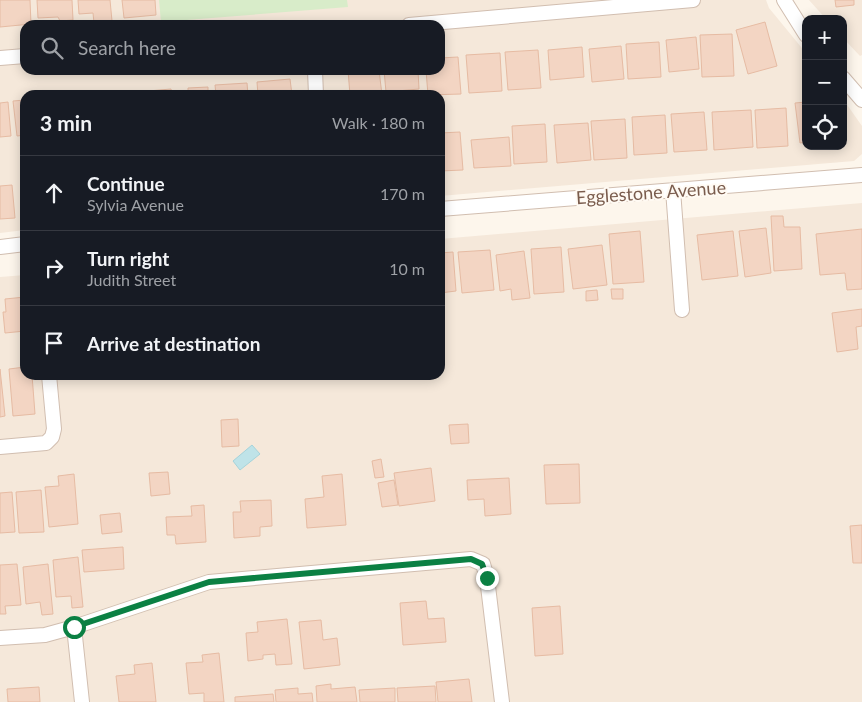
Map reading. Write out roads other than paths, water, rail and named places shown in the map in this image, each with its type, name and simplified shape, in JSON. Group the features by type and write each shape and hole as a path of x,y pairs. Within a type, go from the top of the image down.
{"street":[{"path":"445,22 692,0"},
{"path":"784,0 802,29"},
{"path":"0,58 20,56"},
{"path":"314,75 316,90"},
{"path":"847,83 862,100"},
{"name":"Egglestone Avenue","path":"445,209 862,175"},
{"path":"673,190 682,310"},
{"path":"0,246 20,244"},
{"path":"0,447 46,443 52,437 54,429 49,380"},
{"path":"0,638 45,634 74,627 209,582 471,559 482,564 487,578 502,702"},
{"path":"74,627 82,702"}],"water":[{"path":"252,445 260,454 240,470 233,461"}]}
